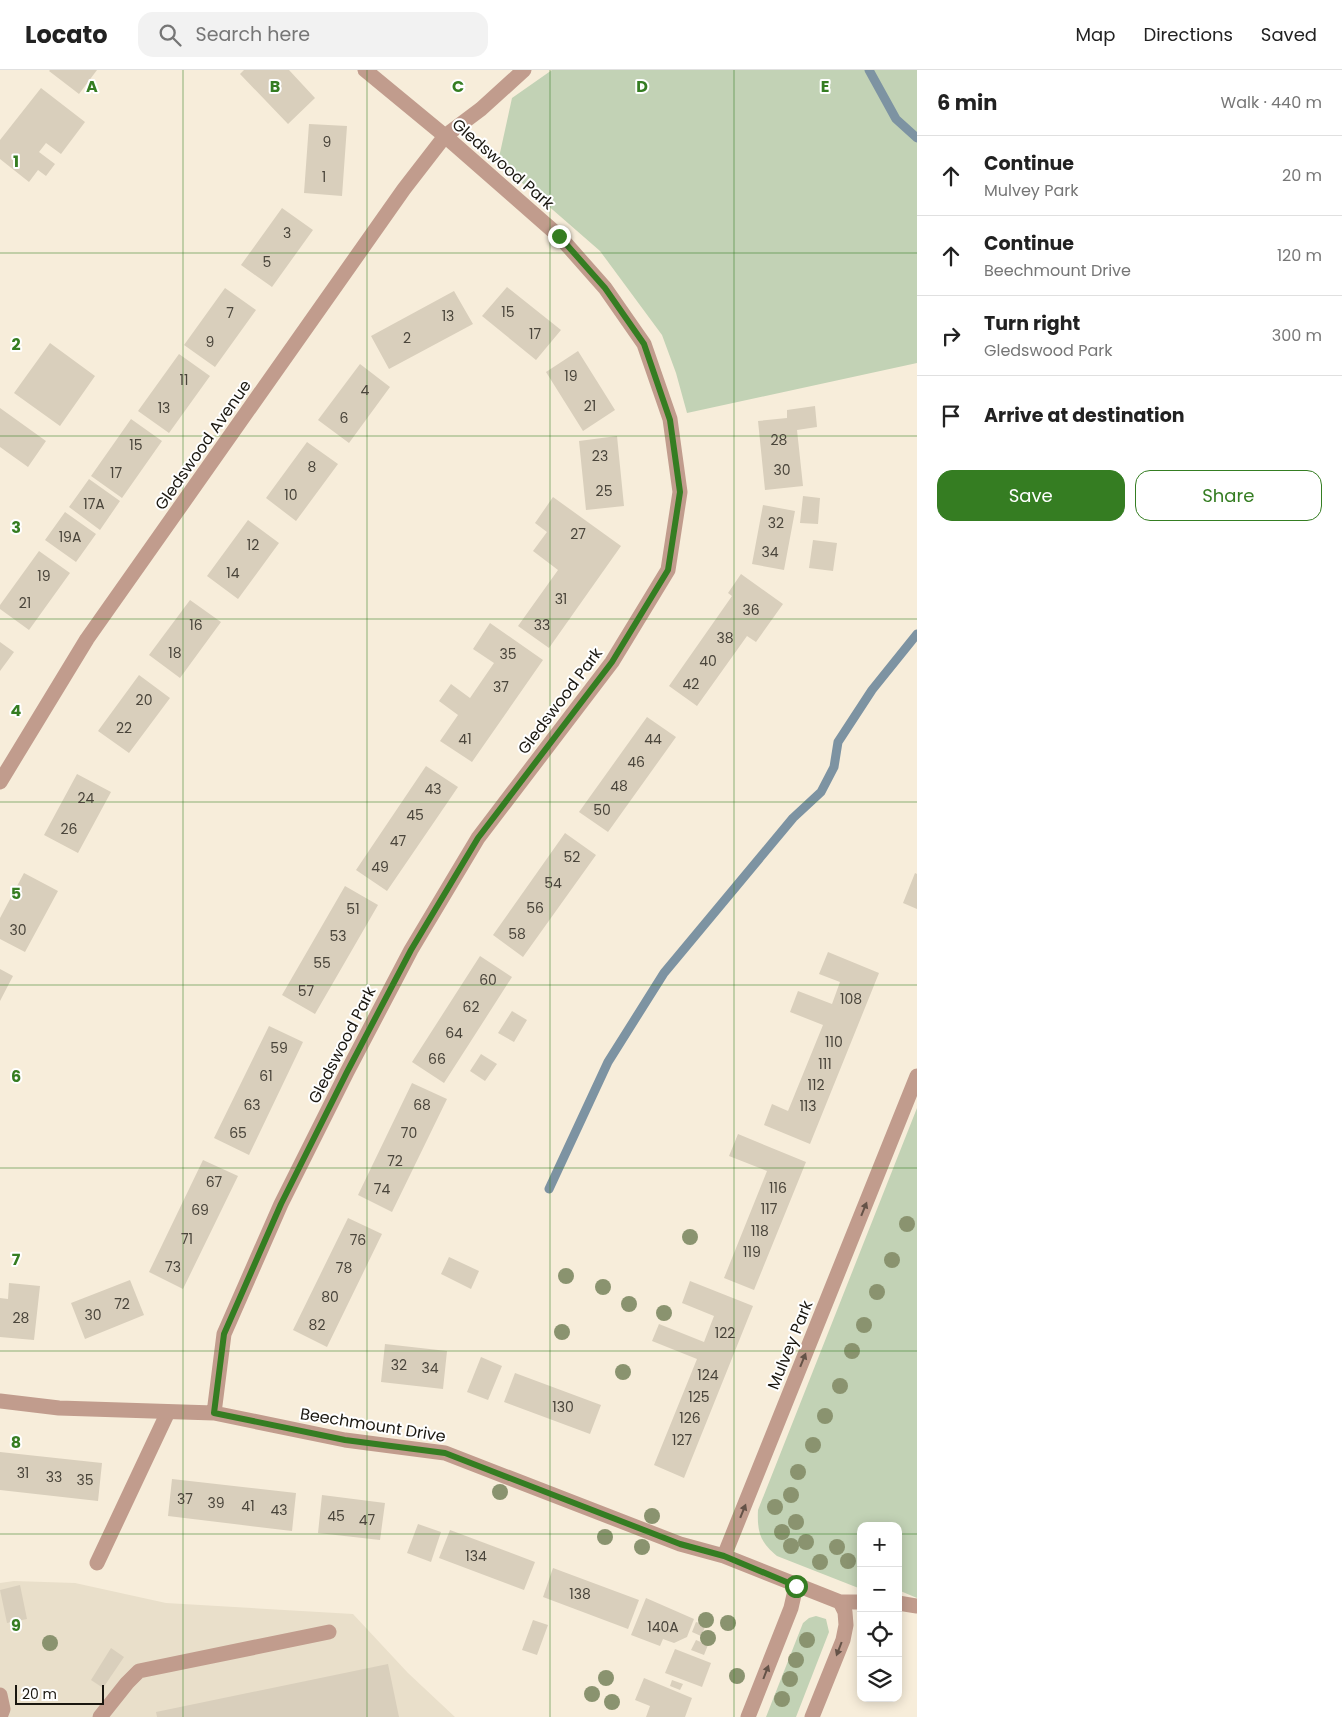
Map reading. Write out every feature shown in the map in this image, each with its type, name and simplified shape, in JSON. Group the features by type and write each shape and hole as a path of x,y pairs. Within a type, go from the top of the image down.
{"street":[{"name":"Gledswood Park","path":"214,1413 224,1334 281,1204 347,1072 411,950 478,838 612,662 668,570 680,492 670,420 644,344 605,288 559,236 445,136 365,70"},
{"name":"Gledswood Avenue","path":"0,782 87,639 404,189 445,136 481,109 524,70"},
{"name":"Mulvey Park","path":"724,1556 917,1076"},
{"name":"Beechmount Drive","path":"0,1401 59,1408 214,1413 345,1440 445,1453 680,1544 724,1556"},
{"path":"97,1563 168,1412"},
{"path":"724,1556 840,1602 857,1602"},
{"path":"748,1717 791,1608 796,1586"},
{"path":"812,1717 843,1640 846,1625 845,1612 840,1602"},
{"path":"902,1604 917,1606"},
{"path":"100,1717 133,1676 140,1672 329,1632"},
{"path":"0,1695 3,1709 0,1717"}],"shaded area":[{"path":"14,1581 75,1583 166,1603 353,1614 408,1673 455,1717 0,1717 0,1583"}],"green space":[{"path":"552,70 917,70 917,363 687,413 676,373 662,335 600,251 498,162 512,98"},
{"path":"917,1108 917,1598 902,1592 902,1522 857,1522 857,1587 777,1556 763,1541 759,1531 758,1510"},
{"path":"816,1616 826,1619 829,1632 796,1717 766,1717 803,1623 809,1618"}],"building":[{"path":"50,70 97,70 79,94"},
{"path":"244,70 289,70 315,98 288,124 240,74"},
{"path":"41,88 85,122 61,154 46,143 39,152 55,164 46,176 38,170 29,182 0,159 0,140"},
{"path":"309,124 347,126 342,196 304,193"},
{"path":"282,208 313,230 272,287 241,265"},
{"path":"507,287 561,330 536,360 482,316"},
{"path":"225,288 256,310 215,367 184,345"},
{"path":"454,291 473,324 389,369 371,336"},
{"path":"50,343 95,376 60,426 14,393"},
{"path":"578,351 615,410 583,431 546,372"},
{"path":"179,354 210,376 169,433 138,411"},
{"path":"360,364 390,387 349,443 318,420"},
{"path":"815,406 817,427 797,430 803,486 765,490 758,421 787,418 787,410"},
{"path":"0,408 46,441 28,467 0,447"},
{"path":"131,419 162,441 122,498 91,476"},
{"path":"617,436 624,506 586,510 579,441"},
{"path":"307,442 338,464 296,521 266,498"},
{"path":"89,479 120,501 100,530 69,507"},
{"path":"803,496 820,498 818,524 800,523"},
{"path":"553,497 621,546 549,648 518,626 558,570 533,551 547,532 535,523"},
{"path":"763,505 795,511 784,570 752,564"},
{"path":"65,512 96,534 76,562 45,540"},
{"path":"248,520 279,543 238,599 207,576"},
{"path":"813,540 837,543 833,571 809,568"},
{"path":"39,551 70,573 29,630 0,609 0,605"},
{"path":"741,574 783,604 756,642 747,636 697,706 669,686 732,596 728,593"},
{"path":"190,600 221,622 180,678 149,655"},
{"path":"490,623 543,660 472,762 440,741 458,715 439,701 451,684 470,698 494,663 473,649"},
{"path":"0,642 14,652 0,671"},
{"path":"139,675 170,698 129,753 98,731"},
{"path":"647,717 676,737 608,832 579,812"},
{"path":"426,766 458,787 387,891 356,870"},
{"path":"77,774 111,792 78,853 44,835"},
{"path":"565,833 596,855 523,957 493,935"},
{"path":"24,873 58,891 25,952 0,939 0,918"},
{"path":"915,873 917,874 917,909 903,903"},
{"path":"345,886 378,905 315,1014 282,995"},
{"path":"828,952 879,973 810,1144 764,1125 772,1104 788,1111 823,1025 790,1012 798,991 832,1004 840,982 819,974"},
{"path":"480,956 512,977 444,1083 412,1062"},
{"path":"0,969 13,976 0,1001"},
{"path":"512,1011 527,1020 514,1042 498,1033"},
{"path":"269,1026 303,1042 249,1155 214,1138"},
{"path":"481,1054 497,1064 485,1081 470,1071"},
{"path":"412,1083 447,1099 392,1212 358,1195"},
{"path":"738,1134 806,1162 754,1290 724,1278 767,1171 729,1156"},
{"path":"203,1160 238,1176 183,1289 149,1272"},
{"path":"348,1218 382,1234 327,1347 293,1330"},
{"path":"449,1257 479,1271 471,1289 441,1274"},
{"path":"130,1280 144,1315 85,1339 71,1303"},
{"path":"690,1281 753,1306 684,1478 654,1465 697,1359 652,1341 659,1324 704,1342 714,1316 682,1303"},
{"path":"9,1283 40,1286 34,1340 0,1337 0,1298 8,1299"},
{"path":"385,1344 447,1351 443,1389 381,1382"},
{"path":"481,1357 502,1366 488,1400 467,1392"},
{"path":"515,1373 601,1405 590,1434 504,1402"},
{"path":"0,1452 102,1463 98,1501 0,1490"},
{"path":"172,1479 296,1493 292,1531 168,1516"},
{"path":"322,1495 385,1503 380,1540 318,1533"},
{"path":"418,1524 441,1532 431,1562 407,1553"},
{"path":"450,1530 535,1562 524,1590 439,1558"},
{"path":"553,1568 639,1600 628,1629 543,1597"},
{"path":"20,1585 27,1619 7,1623 0,1590"},
{"path":"646,1598 694,1619 687,1637 674,1643 663,1639 660,1646 631,1635"},
{"path":"533,1620 548,1625 537,1655 522,1650"},
{"path":"696,1622 706,1625 701,1636 692,1632"},
{"path":"696,1640 708,1645 704,1655 691,1650"},
{"path":"111,1648 124,1657 103,1688 91,1680"},
{"path":"675,1649 711,1663 702,1687 665,1673"},
{"path":"388,1664 399,1717 157,1717 156,1712"},
{"path":"644,1678 692,1698 685,1717 646,1717 650,1706 635,1700"},
{"path":"672,1680 683,1684 680,1690 670,1686"}],"waterway":[{"path":"869,70 896,119 917,138"},
{"path":"549,1189 608,1062 664,973 793,818 821,792 834,767 838,742 872,690 917,634"}],"route":[{"path":"559,236 605,288 644,344 670,420 680,492 668,570 612,662 478,838 411,950 281,1204 224,1334 214,1413 345,1440 445,1453 680,1544 724,1556 796,1586"}]}
